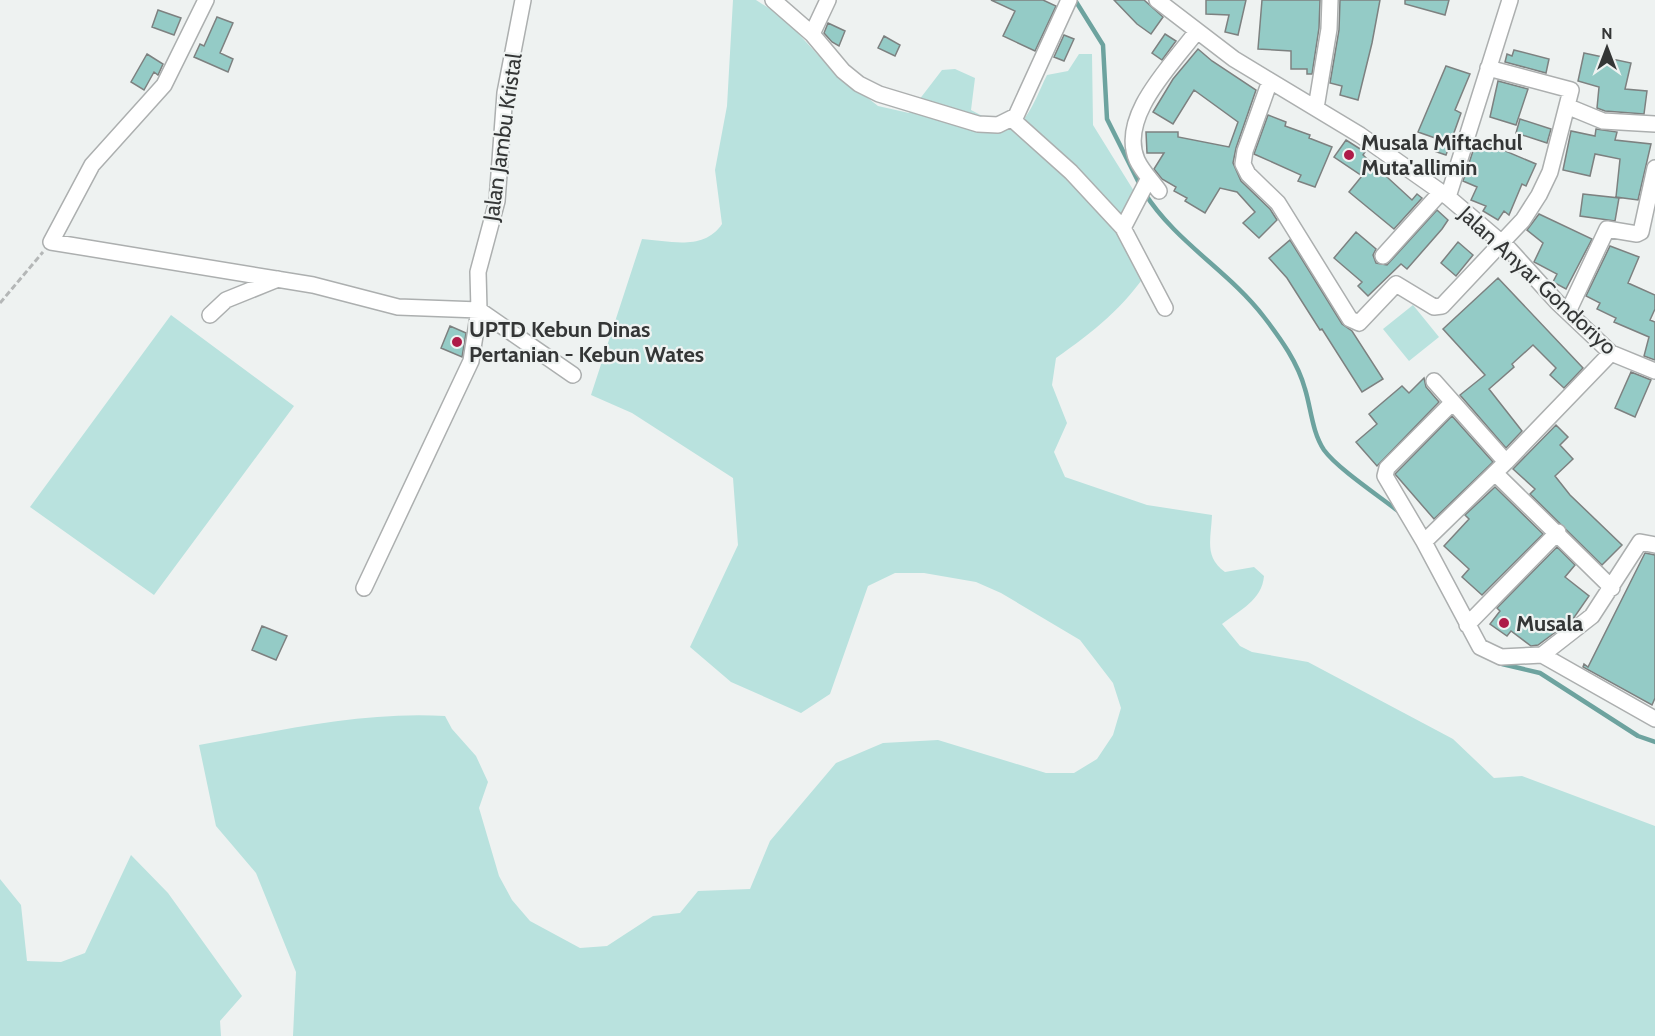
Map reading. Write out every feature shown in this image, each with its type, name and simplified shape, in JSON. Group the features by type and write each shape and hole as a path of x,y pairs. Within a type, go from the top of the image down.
{"street":[{"path":"206,0 164,85 92,165 51,242 313,285 398,307 479,310 573,375"},
{"name":"Jalan Jambu Kristal","path":"364,588 471,361 479,310 478,272 497,201 505,93 523,0"},
{"path":"772,0 812,34 843,71 859,84 879,94 978,124 998,125 1012,120 1069,0"},
{"path":"812,34 828,0"},
{"name":"Jalan Anyar Gondoriyo","path":"1156,0 1270,81 1360,135 1444,195 1502,243 1611,353 1655,371"},
{"path":"1316,108 1329,29 1330,0"},
{"path":"1383,256 1444,195 1510,0"},
{"path":"1123,228 1148,187 1137,160 1132,136 1139,108 1197,31"},
{"path":"1270,81 1245,151 1243,164 1248,174 1278,203 1353,322 1359,322 1396,284 1434,307 1443,306 1523,219 1550,172 1573,93 1568,88 1488,68"},
{"path":"1569,107 1603,121 1655,124"},
{"path":"1012,120 1071,172 1123,228 1166,308"},
{"path":"1568,312 1608,229 1637,234 1641,232 1655,168"},
{"path":"210,315 226,300 278,279"},
{"path":"1424,542 1501,468 1611,353"},
{"path":"1434,381 1501,468 1612,588"},
{"path":"1452,403 1385,471 1387,481 1424,542 1480,647 1488,653 1501,657 1542,655 1654,717"},
{"path":"1467,625 1558,532"},
{"path":"1542,655 1592,616 1640,542 1655,545"}],"path":[{"path":"0,303 51,242"}],"shaded area":[{"path":"733,0 756,0 784,18 830,68 878,106 909,113 942,70 955,69 975,78 971,110 1009,130 1022,122 1027,115 1047,75 1068,71 1079,54 1092,54 1093,125 1137,196 1126,220 1147,256 1149,269 1119,307 1056,358 1052,385 1067,423 1054,452 1065,477 1147,505 1212,515 1210,547 1218,566 1225,572 1254,567 1264,576 1255,598 1222,624 1240,646 1252,652 1308,662 1453,739 1494,778 1522,776 1655,826 1655,1036 293,1036 296,972 256,873 216,826 199,745 352,719 414,715 445,716 452,729 476,756 488,782 479,808 499,876 512,900 530,921 580,948 607,946 653,916 680,913 698,891 750,889 770,841 836,763 883,743 938,740 1046,773 1074,773 1097,759 1113,735 1121,708 1113,683 1080,640 1001,593 976,582 924,573 895,573 868,586 830,694 801,713 731,682 690,647 738,545 733,478 632,413 591,395 642,239 696,241 706,238 722,224 715,170 727,106"},
{"path":"1413,305 1439,337 1409,361 1383,329"},
{"path":"171,315 294,406 154,595 30,507"},
{"path":"131,855 168,893 242,996 220,1021 221,1036 0,1036 0,879 21,905 27,961 61,962 85,953"}],"building":[{"path":"991,0 1043,0 1056,6 1035,51 1003,36 1015,11"},
{"path":"1114,0 1144,0 1163,17 1151,34 1137,24"},
{"path":"1206,0 1246,0 1238,35 1225,32 1229,15 1206,14"},
{"path":"1262,0 1320,0 1319,28 1312,74 1307,74 1307,69 1291,69 1291,51 1258,49"},
{"path":"1340,0 1380,0 1358,100 1340,95 1342,86 1330,83 1339,30"},
{"path":"1405,0 1449,0 1445,15 1405,4"},
{"path":"158,10 181,18 174,35 152,27"},
{"path":"217,17 233,23 220,53 233,59 228,72 194,57 200,44 204,46"},
{"path":"828,23 845,31 839,46 824,33"},
{"path":"1165,34 1176,41 1162,60 1152,53"},
{"path":"1064,35 1074,39 1064,61 1054,57"},
{"path":"884,36 900,45 895,56 878,48"},
{"path":"1198,49 1256,90 1233,163 1241,181 1270,209 1277,220 1259,238 1243,223 1255,212 1237,192 1220,188 1205,213 1185,201 1187,198 1174,191 1176,187 1162,179 1154,169 1164,153 1147,153 1146,132 1178,132 1178,137 1229,147 1238,122 1194,90 1173,124 1153,112 1173,79"},
{"path":"1514,50 1549,59 1546,73 1505,62 1507,54 1512,56"},
{"path":"1584,53 1631,63 1625,89 1647,91 1644,114 1605,111 1597,108 1599,87 1578,81"},
{"path":"147,54 163,64 158,75 154,72 144,90 131,82"},
{"path":"1446,66 1470,74 1455,110 1461,113 1446,155 1434,151 1438,139 1418,132"},
{"path":"1498,81 1528,89 1516,125 1490,117"},
{"path":"1268,115 1286,122 1285,126 1310,135 1309,138 1332,147 1315,187 1298,181 1301,175 1254,154"},
{"path":"1520,119 1551,129 1547,143 1516,133"},
{"path":"1596,129 1617,132 1615,140 1651,144 1638,200 1616,197 1620,159 1595,154 1590,176 1563,170 1571,131 1595,136"},
{"path":"1477,139 1536,164 1526,186 1522,184 1509,215 1504,211 1498,220 1483,211 1486,206 1471,200 1477,187 1463,181"},
{"path":"1346,140 1365,152 1363,155 1412,200 1417,194 1422,198 1394,229 1349,192 1362,176 1334,157"},
{"path":"1583,194 1619,198 1615,221 1580,216"},
{"path":"1437,210 1448,220 1442,229 1407,269 1401,264 1368,296 1358,286 1362,282 1334,258 1356,232 1376,249 1373,255 1376,263 1387,265"},
{"path":"1539,214 1592,239 1566,289 1553,282 1557,274 1534,262 1543,243 1527,230"},
{"path":"1290,240 1342,324 1352,331 1383,379 1362,392 1287,278 1269,258"},
{"path":"1458,242 1473,255 1456,276 1441,263"},
{"path":"1610,246 1639,257 1628,283 1655,295 1655,309 1650,320 1655,322 1655,360 1644,356 1649,337 1614,322 1616,318 1597,309 1600,303 1586,296"},
{"path":"1498,278 1583,368 1564,388 1550,375 1556,368 1533,345 1512,364 1514,367 1489,389 1522,431 1506,448 1460,395 1485,375 1443,329"},
{"name":"UPTD Kebun Dinas Pertanian - Kebun Wates","path":"450,326 466,333 462,357 441,348"},
{"path":"1631,372 1651,380 1635,417 1615,408"},
{"path":"1424,378 1426,387 1439,402 1377,466 1356,442 1377,424 1369,414 1402,386 1409,393"},
{"path":"1452,416 1493,462 1434,519 1395,474"},
{"path":"1556,425 1568,437 1560,445 1573,459 1555,476 1570,495 1622,545 1602,565 1530,494 1535,489 1513,469"},
{"path":"1495,487 1543,534 1482,595 1462,577 1469,569 1444,546 1469,519 1465,515"},
{"path":"1557,547 1575,565 1565,577 1589,596 1573,619 1538,645 1531,646 1511,631 1507,636 1490,624 1500,611 1497,608"},
{"path":"1645,553 1655,555 1655,698 1652,705 1583,667 1584,664 1588,667"},
{"path":"262,626 287,636 276,660 252,650"}],"waterway":[{"path":"1075,0 1103,45 1107,119 1140,185"},
{"path":"1144,192 1171,226 1250,300 1277,334 1302,379 1314,428 1324,450 1348,473 1398,511"},
{"path":"1502,664 1540,673 1638,736 1655,742"}],"place":[{"name":"Musala Miftachul Muta'allimin","path":"1349,155"},
{"name":"UPTD Kebun Dinas Pertanian - Kebun Wates","path":"457,342"},
{"name":"Musala","path":"1504,623"}]}
